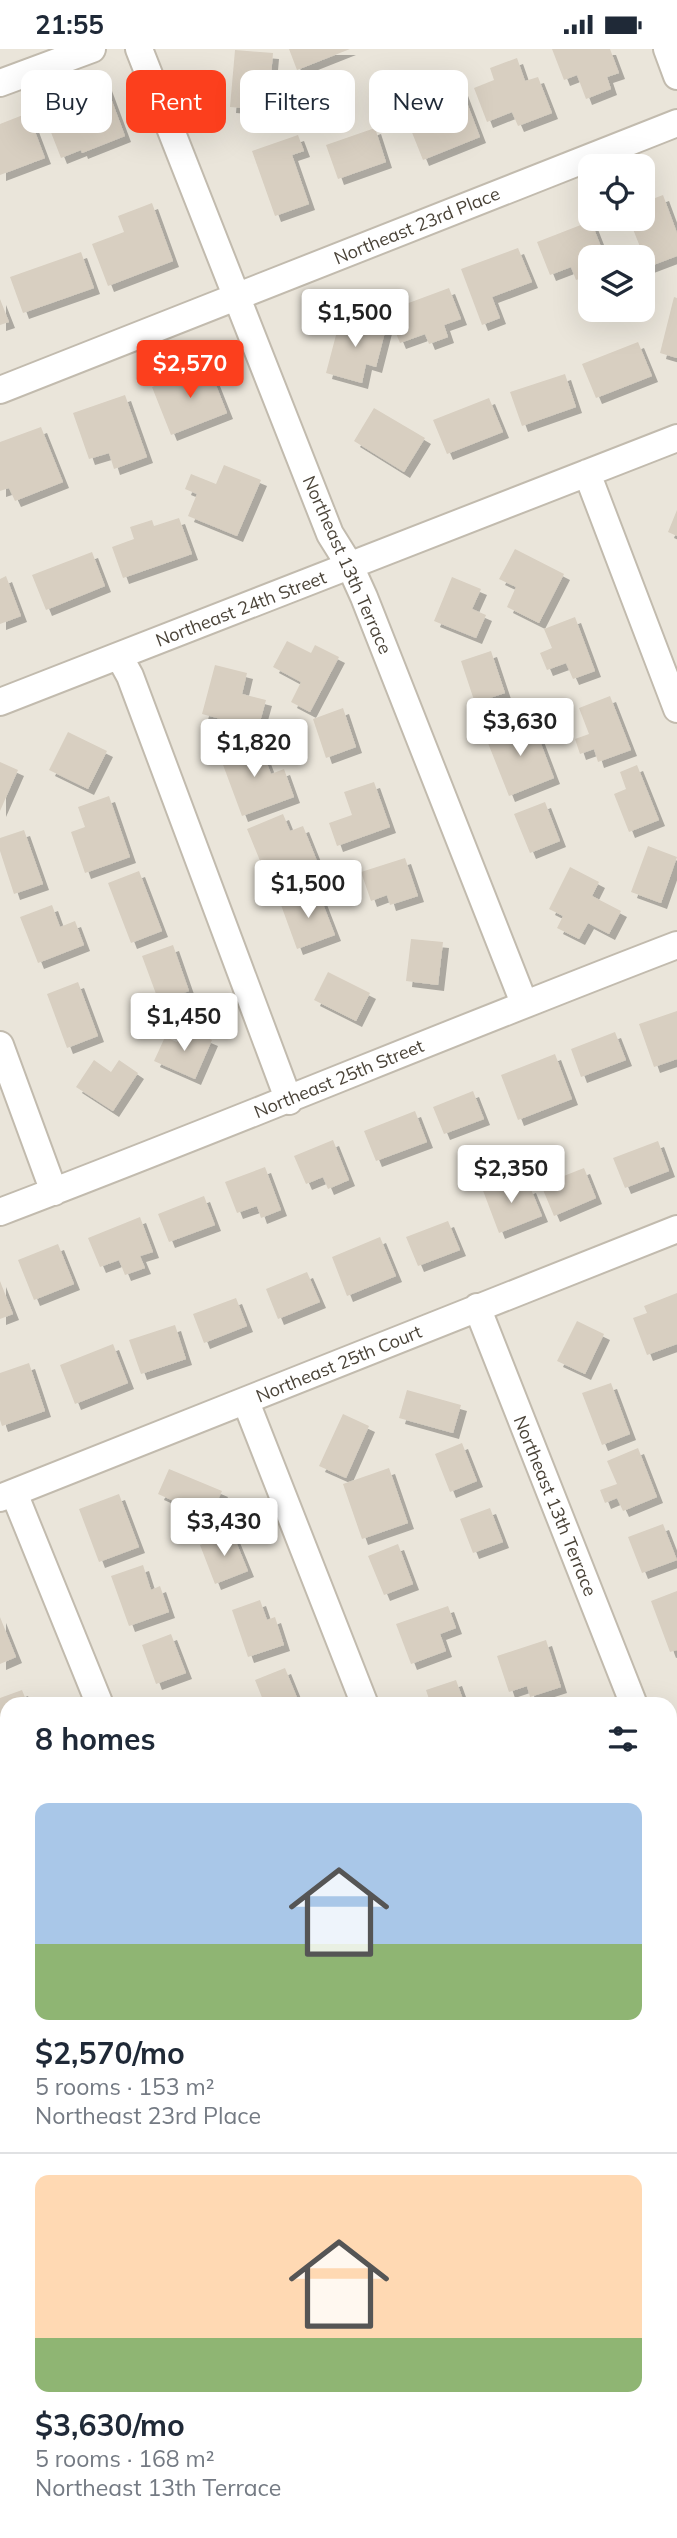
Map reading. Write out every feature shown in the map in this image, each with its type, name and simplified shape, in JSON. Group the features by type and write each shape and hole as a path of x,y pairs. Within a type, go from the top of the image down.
{"street":[{"path":"0,83 92,49"},
{"name":"Northeast 13th Terrace","path":"139,49 330,534 350,566 364,597 524,1003"},
{"path":"667,49 677,76"},
{"name":"Northeast 23rd Place","path":"0,390 677,123"},
{"name":"Northeast 24th Street","path":"0,702 677,438"},
{"path":"587,474 677,709"},
{"path":"119,656 135,689 289,1101"},
{"name":"Northeast 25th Street","path":"0,1212 289,1101 524,1003 677,945"},
{"path":"0,1045 54,1192"},
{"name":"Northeast 25th Court","path":"7,1495 677,1229"},
{"name":"Northeast 13th Terrace","path":"477,1307 631,1697"},
{"path":"246,1402 362,1697"},
{"path":"7,1495 96,1697"}],"shaded area":[{"path":"0,49 677,49 677,1697 0,1697"}],"building":[{"path":"289,49 350,49 297,70"},
{"path":"552,49 610,49 619,73 607,77 611,89 586,99 577,75 564,80"},
{"path":"235,50 273,53 272,70 240,70 240,108 230,107"},
{"path":"517,58 525,81 538,77 552,113 518,126 512,112 487,122 474,88 494,80 490,68"},
{"path":"112,101 125,136 61,158 51,133 112,133"},
{"path":"468,106 480,137 423,160 412,133 468,133"},
{"path":"21,116 21,133 36,133 45,158 0,175 0,124"},
{"path":"369,130 369,133 377,133 386,162 338,179 326,145"},
{"path":"298,135 304,151 292,155 309,204 275,216 252,151"},
{"path":"663,195 677,233 677,256 655,264 655,245 639,245 634,231 655,231 655,198"},
{"path":"152,203 173,261 108,286 92,244 124,232 118,216"},
{"path":"578,226 578,231 595,231 600,245 578,245 576,280 571,267 550,275 537,242"},
{"path":"518,248 532,282 492,297 500,318 482,325 461,269"},
{"path":"81,252 94,288 23,313 10,277"},
{"path":"449,288 461,319 444,325 448,337 429,344 425,334 400,343 387,311"},
{"path":"674,297 677,298 677,358 660,353"},
{"path":"0,299 9,322 0,325"},
{"path":"341,316 386,328 376,367 366,364 362,383 326,373"},
{"path":"638,342 652,376 596,398 582,364"},
{"path":"208,365 227,413 171,435 152,387"},
{"path":"565,374 576,407 522,426 510,392"},
{"path":"125,395 147,457 114,469 109,453 89,459 73,413"},
{"path":"489,398 503,432 447,454 433,420"},
{"path":"374,408 425,438 404,472 354,441"},
{"path":"41,427 63,482 15,501 9,488 0,491 0,442"},
{"path":"224,465 261,480 237,536 188,516 197,494 185,489 191,474 216,484"},
{"path":"677,510 677,536 668,532"},
{"path":"179,518 192,554 123,578 112,547 134,539 130,527 152,520 154,526"},
{"path":"515,549 564,574 539,623 507,607 516,587 499,579"},
{"path":"92,552 105,586 46,610 32,575"},
{"path":"6,576 21,616 0,624 0,579"},
{"path":"452,577 481,589 472,609 486,615 476,638 434,621"},
{"path":"575,617 595,671 573,679 566,663 547,670 540,653 552,648 544,629"},
{"path":"287,641 311,653 315,645 339,657 310,712 291,702 301,682 273,667"},
{"path":"491,651 505,693 475,703 461,661"},
{"path":"215,665 247,673 242,694 266,700 258,729 202,714"},
{"path":"610,696 631,750 598,762 594,749 580,754 575,739 589,734 579,708"},
{"path":"343,708 356,747 326,758 313,719"},
{"path":"532,720 554,778 509,796 486,738"},
{"path":"68,732 107,751 88,789 49,770"},
{"path":"258,740 271,774 284,769 294,797 242,816 219,754"},
{"path":"0,762 18,770 0,811"},
{"path":"637,765 659,820 629,832 614,794 626,789 620,772"},
{"path":"374,782 390,827 337,846 329,823 352,815 344,792"},
{"path":"109,796 130,857 85,873 71,832 85,827 78,807"},
{"path":"545,802 560,841 530,853 514,814"},
{"path":"283,814 290,831 303,826 321,871 272,890 247,829"},
{"path":"24,830 43,884 14,894 0,851 0,838"},
{"path":"648,846 677,857 661,903 631,892"},
{"path":"405,858 418,896 390,905 387,895 371,901 361,872"},
{"path":"570,867 599,882 592,896 621,911 609,934 588,923 579,939 557,928 563,916 549,909"},
{"path":"139,871 162,931 131,943 108,883"},
{"path":"318,891 335,935 297,949 281,905"},
{"path":"52,905 60,927 75,921 84,945 38,963 20,917"},
{"path":"411,939 443,942 438,985 406,981"},
{"path":"173,945 189,991 159,1002 142,956"},
{"path":"328,972 370,993 356,1021 314,1000"},
{"path":"78,982 98,1036 67,1048 47,994"},
{"path":"677,1011 677,1059 654,1067 639,1024"},
{"path":"183,1028 212,1040 195,1079 154,1061 165,1037 177,1042"},
{"path":"615,1032 626,1060 581,1077 571,1049"},
{"path":"555,1054 572,1099 518,1120 501,1075"},
{"path":"94,1060 111,1072 119,1060 138,1073 113,1111 76,1087"},
{"path":"473,1091 484,1119 444,1134 433,1107"},
{"path":"415,1111 427,1142 376,1161 364,1131"},
{"path":"333,1140 349,1180 328,1189 323,1177 306,1184 294,1156"},
{"path":"658,1141 669,1171 625,1188 613,1158"},
{"path":"265,1167 281,1210 261,1218 257,1206 237,1213 225,1182"},
{"path":"584,1168 596,1198 554,1216 541,1185"},
{"path":"508,1178 515,1193 530,1187 542,1216 499,1233 482,1188"},
{"path":"204,1196 215,1225 169,1242 158,1214"},
{"path":"140,1217 153,1252 140,1256 145,1268 125,1275 119,1260 100,1267 88,1238"},
{"path":"448,1221 460,1250 418,1266 406,1237"},
{"path":"380,1237 396,1276 347,1296 332,1257"},
{"path":"58,1244 74,1284 34,1300 18,1260"},
{"path":"307,1272 320,1302 278,1319 266,1289"},
{"path":"0,1281 13,1314 0,1319"},
{"path":"677,1293 677,1344 647,1355 633,1318 647,1313 644,1306"},
{"path":"236,1298 247,1326 204,1343 193,1314"},
{"path":"577,1321 604,1334 585,1374 557,1361"},
{"path":"175,1325 186,1359 141,1374 129,1340"},
{"path":"113,1344 128,1383 75,1404 60,1365"},
{"path":"29,1363 45,1411 2,1426 0,1373"},
{"path":"611,1383 630,1434 602,1445 582,1393"},
{"path":"407,1390 461,1405 453,1433 399,1418"},
{"path":"343,1414 369,1426 346,1478 319,1466"},
{"path":"462,1443 477,1481 450,1492 435,1454"},
{"path":"638,1448 657,1497 623,1511 617,1498 605,1503 600,1490 617,1484 607,1461"},
{"path":"389,1468 408,1523 362,1539 343,1484"},
{"path":"169,1469 222,1491 210,1517 158,1494"},
{"path":"119,1494 139,1547 99,1562 79,1509"},
{"path":"490,1508 503,1542 473,1553 460,1519"},
{"path":"663,1524 677,1560 642,1573 628,1537"},
{"path":"232,1532 248,1571 215,1584 200,1545"},
{"path":"398,1544 413,1584 384,1595 368,1556"},
{"path":"143,1565 151,1590 160,1586 169,1612 129,1626 111,1576"},
{"path":"677,1591 677,1650 670,1652 651,1601"},
{"path":"260,1600 267,1620 275,1617 284,1645 248,1657 232,1610"},
{"path":"448,1606 456,1628 440,1634 446,1651 411,1664 396,1624"},
{"path":"0,1617 16,1657 0,1664"},
{"path":"171,1634 186,1673 156,1684 142,1645"},
{"path":"546,1640 561,1687 530,1697 527,1686 509,1692 497,1656"},
{"path":"285,1668 297,1697 262,1697 255,1680"},
{"path":"456,1680 462,1697 428,1697 426,1690"},
{"path":"22,1690 25,1697 3,1697"}]}
